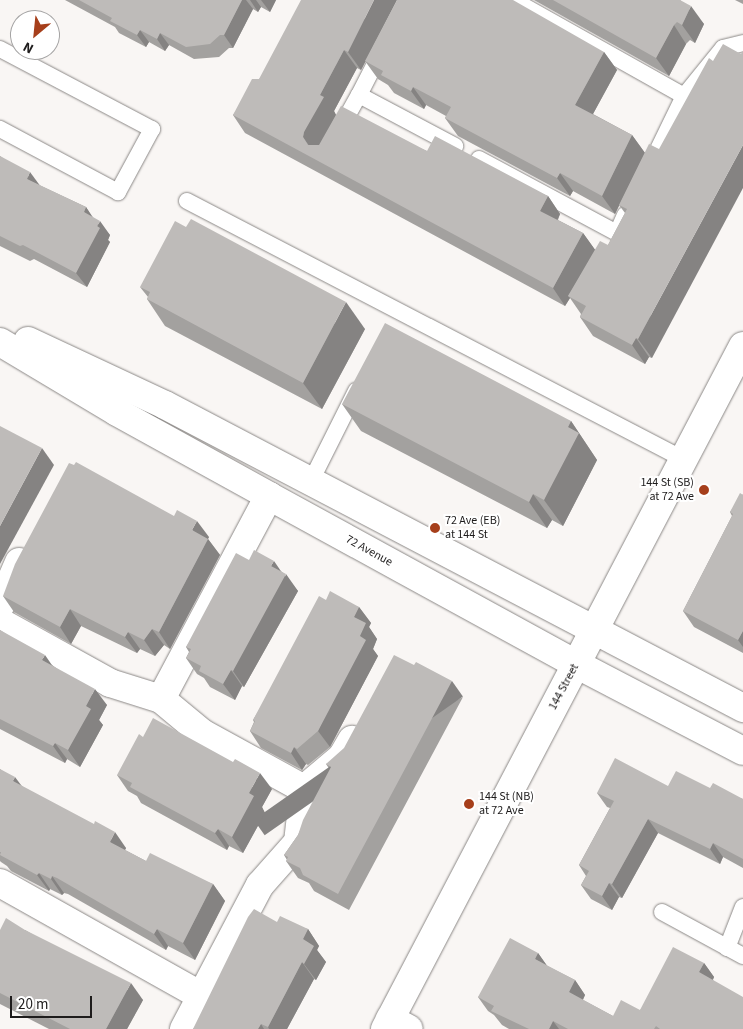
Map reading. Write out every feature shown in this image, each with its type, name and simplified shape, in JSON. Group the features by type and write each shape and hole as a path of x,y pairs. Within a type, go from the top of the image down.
{"main road":[{"path":"0,327 165,405 743,708"},
{"name":"72 Avenue","path":"0,342 117,412 269,496 576,664 743,751"},
{"name":"144 Street","path":"394,1026 576,664 743,346"},
{"path":"161,699 269,496"},
{"path":"0,606 12,574 30,542"},
{"path":"0,622 110,683 161,699 202,733 304,789"},
{"path":"184,1029 260,885 298,842 304,789 342,758 365,714"},
{"path":"0,883 201,996"}],"lane":[{"path":"515,1 684,96"},
{"path":"331,147 390,34"},
{"path":"642,182 684,96 723,48 743,43"},
{"path":"0,49 152,129 118,192 0,129"},
{"path":"358,95 616,232"},
{"path":"607,249 634,198"},
{"path":"187,201 684,460"},
{"path":"388,327 397,310"},
{"path":"311,481 362,379"},
{"path":"727,948 743,907"},
{"path":"662,912 743,956"}],"building":[{"path":"79,0 242,0 224,35 220,35 210,44 186,47 160,33 157,39 140,30 137,35 110,21 112,18"},
{"path":"301,0 374,0 348,52 344,50 320,95 324,97 304,132 303,137 308,145 319,145 341,106 427,151 435,136 548,196 540,211 583,233 553,288 233,115 252,79 259,79"},
{"path":"397,0 513,0 604,52 575,105 632,135 602,196 560,173 557,178 445,118 451,107 413,87 411,91 381,75 383,71 365,61"},
{"path":"553,0 680,0 691,6 682,25 677,22 674,25 656,58"},
{"path":"723,44 741,54 743,51 743,145 638,339 636,338 632,345 580,317 586,306 568,296 600,241 608,245 627,209 619,205 649,144 659,149 709,58 713,61"},
{"path":"0,156 30,172 27,179 86,207 84,212 100,221 97,226 100,228 76,273 23,245 20,246 0,236"},
{"path":"191,219 346,302 303,383 147,299 150,292 140,287 175,221 186,227"},
{"path":"385,323 571,421 568,427 579,433 544,500 533,494 529,502 342,404"},
{"path":"0,426 42,448 0,526"},
{"path":"76,462 174,516 177,510 197,521 192,530 208,539 159,632 152,629 144,640 128,632 125,637 70,609 60,627 3,596 15,564 69,463 74,465"},
{"path":"740,493 743,495 743,631 738,640 683,611 733,514 730,512"},
{"path":"254,550 274,561 271,566 286,574 233,671 231,670 223,684 199,671 201,666 186,658 191,649 186,647 236,553 249,560"},
{"path":"330,591 359,607 354,617 366,623 360,636 366,640 318,731 297,749 294,747 291,753 250,731 255,721 253,720 319,596 326,600"},
{"path":"0,630 45,655 42,660 95,689 86,706 91,709 68,750 55,743 53,746 0,719"},
{"path":"394,655 414,665 416,662 452,681 338,894 303,875 300,868 286,861 288,857 284,855 298,835 303,820 331,767 326,764 344,748"},
{"path":"153,718 233,762 235,759 260,773 249,793 254,796 232,837 218,829 215,833 130,787 132,783 117,775 139,734 143,737"},
{"path":"615,758 668,786 676,771 710,788 713,783 743,799 743,859 713,843 710,849 648,819 612,884 609,883 602,896 581,885 589,871 579,865 614,801 597,793"},
{"path":"0,769 15,777 13,781 94,824 95,821 115,832 110,842 146,861 150,853 213,884 183,943 157,929 154,934 57,878 52,876 51,879 39,873 37,875 0,855"},
{"path":"254,909 277,922 280,916 308,929 303,939 314,946 304,964 302,962 268,1027 261,1024 258,1029 193,1029 248,917"},
{"path":"6,918 25,930 131,983 106,1029 70,1029 0,993 0,930"},
{"path":"510,938 538,953 535,959 575,980 569,992 613,1016 621,1000 640,1010 673,947 704,963 699,972 743,997 743,1029 660,1029 656,1026 654,1029 568,1029 553,1021 549,1029 529,1029 491,1011 494,1006 478,997"}],"place":[{"name":"144 St (SB) at 72 Ave","path":"704,490"},
{"name":"72 Ave (EB) at 144 St","path":"435,528"},
{"name":"144 St (NB) at 72 Ave","path":"469,804"}]}
